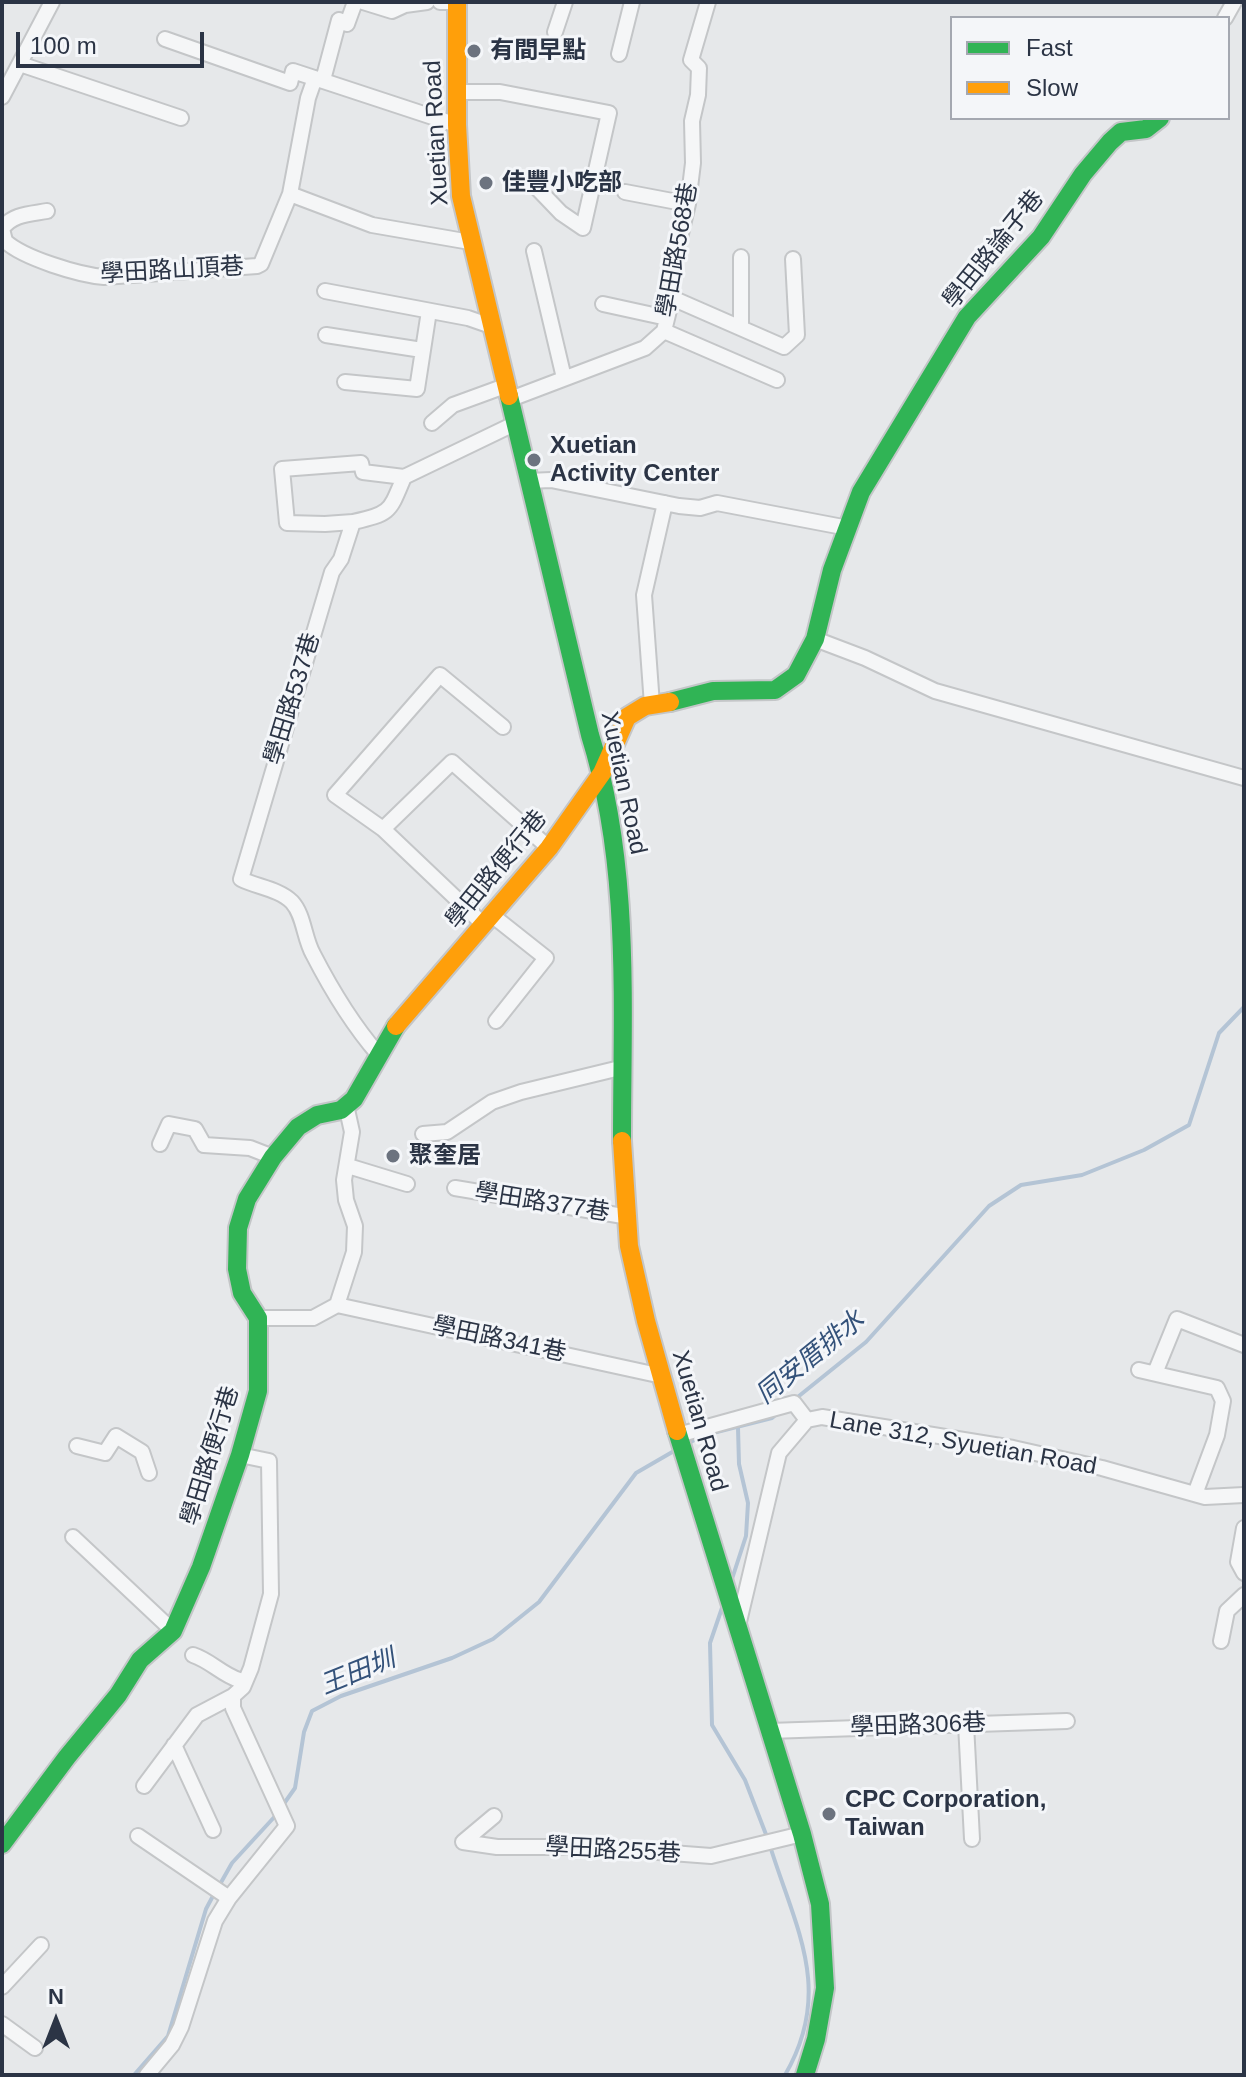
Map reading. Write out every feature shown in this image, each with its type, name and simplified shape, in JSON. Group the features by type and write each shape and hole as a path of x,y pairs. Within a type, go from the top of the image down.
{"street":[{"path":"2,97 52,2"},
{"name":"學田路山頂巷","path":"47,211 14,217 2,229 5,241 51,264 86,275 104,277 200,268 252,268 261,264 290,194 308,98 319,79 339,20 347,24 355,2"},
{"path":"363,2 392,11 405,5 427,2"},
{"path":"440,2 457,2"},
{"name":"Xuetian Road","path":"457,2 457,125 461,196 506,393 602,773 615,841 622,923 622,1142 629,1246 678,1435 737,1630"},
{"path":"555,32 565,2"},
{"path":"619,54 632,2"},
{"name":"學田路568巷","path":"432,423 453,405 564,378 645,348 666,324 672,298 672,272 688,204 693,163 692,121 698,95 699,68 691,60 708,2"},
{"path":"165,39 290,83 293,71 457,125"},
{"path":"20,64 181,118"},
{"path":"458,92 500,92 609,113 583,228 561,213 536,187"},
{"name":"學田路論子巷","path":"602,773 627,717 645,706 713,691 775,690 796,675 815,639 832,570 861,492 967,317 1041,237 1083,174 1110,142 1121,132 1146,129 1157,120"},
{"path":"625,192 688,204"},
{"path":"290,194 372,225 470,242"},
{"path":"534,251 564,378"},
{"path":"741,257 741,328"},
{"path":"672,298 784,347 797,335 793,259"},
{"path":"325,291 468,318 491,326"},
{"path":"603,304 666,324 777,380"},
{"path":"345,382 417,389 429,311"},
{"path":"326,335 422,350"},
{"path":"404,477 392,506 384,515 353,522 287,523 282,469 361,463 363,472 404,477 514,424"},
{"path":"528,481 551,480 700,508 717,503 848,528"},
{"path":"652,705 644,595 665,503"},
{"name":"學田路537巷","path":"353,522 341,559 332,572 241,879 256,887 280,893 294,904 311,952 354,1027 378,1054"},
{"path":"815,639 865,658 935,691 1244,778"},
{"path":"496,1021 546,958 488,921 383,829 335,795 440,675 503,727"},
{"path":"383,829 452,762 549,848"},
{"name":"學田路便行巷","path":"2,1844 118,1695 140,1660 173,1631 201,1567 240,1455 258,1391 258,1318 242,1293 237,1269 238,1228 247,1199 273,1157 298,1127 317,1115 341,1110 354,1099 400,1020 549,848 602,773"},
{"path":"423,1134 447,1132 492,1102 521,1092 624,1067"},
{"path":"258,1318 313,1318 337,1305 354,1252 355,1226 346,1200 344,1180 352,1132 346,1105"},
{"path":"160,1144 169,1124 195,1129 204,1145 250,1148 273,1157"},
{"path":"348,1166 407,1184"},
{"name":"學田路377巷","path":"455,1188 629,1217"},
{"name":"學田路341巷","path":"337,1305 662,1376"},
{"path":"1155,1373 1177,1319 1244,1345"},
{"path":"1139,1370 1217,1388 1223,1401 1217,1435 1195,1494"},
{"path":"678,1435 794,1403 807,1420"},
{"name":"Lane 312, Syuetian Road","path":"737,1630 779,1453 807,1420 822,1417 1013,1448 1102,1468 1205,1497 1244,1495"},
{"path":"77,1446 105,1453 116,1436 142,1452 149,1473"},
{"path":"147,2075 172,2045 181,2027 215,1921 229,1898 287,1826 233,1708 265,1621 271,1594 269,1461 240,1455"},
{"path":"1244,1528 1238,1562 1244,1573"},
{"path":"73,1537 173,1631"},
{"path":"1221,1641 1227,1611 1244,1595"},
{"path":"737,1630 769,1731 794,1836 820,1904 825,1959 823,2005 805,2075"},
{"path":"193,1655 206,1659 224,1675 239,1680 238,1691"},
{"path":"144,1786 197,1715 238,1691"},
{"name":"學田路306巷","path":"769,1731 1067,1721"},
{"path":"966,1724 972,1839"},
{"path":"174,1745 213,1830"},
{"name":"學田路255巷","path":"494,1816 463,1842 497,1847 592,1847 711,1856 794,1836"},
{"path":"138,1836 229,1898"},
{"path":"2,1987 41,1945"},
{"path":"2,2024 35,2048"}],"waterway":[{"name":"同安厝排水","path":"794,1400 866,1342 989,1206 1021,1185 1082,1175 1144,1150 1189,1125 1219,1033 1244,1007"},
{"name":"王田圳","path":"689,1443 701,1436 772,1418 778,1413"},
{"name":"同安厝排水","path":"731,1582 746,1536 748,1503 739,1464 738,1428"},
{"name":"王田圳","path":"283,1805 295,1788 304,1732 312,1711 341,1696 452,1658 493,1639 539,1602 636,1473 674,1451"},
{"name":"同安厝排水","path":"723,1605 710,1643 712,1725 745,1780 767,1837"},
{"name":"王田圳","path":"219,1886 232,1863 278,1813"},
{"name":"同安厝排水","path":"770,1846 799,1933 809,1988 807,2015 799,2044 785,2075"},
{"name":"王田圳","path":"134,2075 168,2036 206,1909 214,1894"}],"traffic: fast":[{"path":"670,702 713,691 775,690 796,675 815,639 832,570 861,492 967,317 1041,237 1083,174 1110,142 1121,132 1146,129 1157,120"},
{"path":"509,396 603,784 612,835 623,987 622,1141"},
{"path":"2,1844 118,1695 140,1660 173,1631 201,1567 240,1455 258,1391 258,1318 242,1293 237,1269 238,1228 247,1199 273,1157 298,1127 317,1115 341,1110 354,1099 396,1026"},
{"path":"677,1431 802,1834 820,1904 825,1988 816,2039 805,2075"}],"traffic: slow":[{"path":"457,2 457,125 461,196 509,396"},
{"path":"396,1026 549,848 602,773 627,717 645,706 670,702"},
{"path":"622,1141 629,1246 677,1431"}],"place":[{"name":"有間早點","path":"474,51"},
{"name":"佳豐小吃部","path":"486,183"},
{"name":"Xuetian Activity Center","path":"534,460"},
{"name":"聚奎居","path":"393,1156"},
{"name":"CPC Corporation, Taiwan","path":"829,1814"}]}
